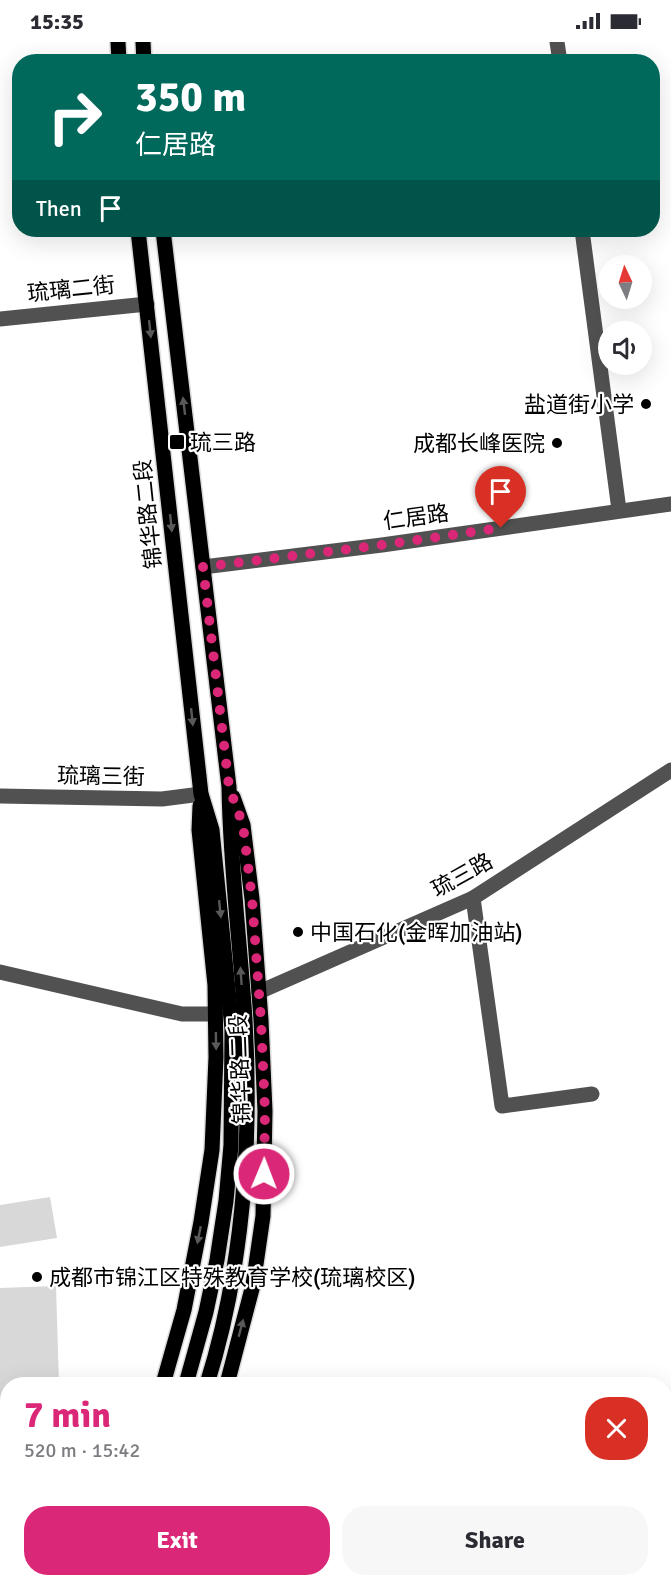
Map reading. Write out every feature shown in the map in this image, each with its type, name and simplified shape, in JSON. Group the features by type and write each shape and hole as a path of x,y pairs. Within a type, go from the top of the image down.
{"main road":[{"name":"锦华路二段","path":"139,237 201,794 199,830 215,985 212,1150 184,1310 165,1377"},
{"name":"锦华路二段","path":"164,237 229,787 245,1021 247,1155 244,1209 231,1289 209,1377"},
{"name":"锦华路二段","path":"229,787 243,825 259,992 265,1111 263,1216 253,1285 229,1377"},
{"name":"锦华路二段","path":"188,1377 206,1312 217,1260 226,1201 231,1145 232,1029 212,830 201,794"}],"street":[{"path":"583,237 619,510"},
{"name":"琉璃二街","path":"0,319 147,304"},
{"name":"仁居路","path":"203,567 382,545 671,504"},
{"name":"琉三路","path":"259,992 473,898 671,770"},
{"name":"琉璃三街","path":"0,796 162,799 201,794"},
{"path":"473,898 502,1106 592,1094"},
{"path":"0,972 182,1014 215,1014"}],"shaded area":[{"path":"50,1197 57,1238 0,1247 0,1205"},
{"path":"56,1286 59,1377 0,1377 0,1288"}],"place":[{"name":"盐道街小学","path":"646,404"},
{"name":"琉三路","path":"177,442"},
{"name":"成都长峰医院","path":"557,443"},
{"name":"中国石化(金晖加油站)","path":"298,932"},
{"name":"成都市锦江区特殊教育学校(琉璃校区)","path":"37,1277"}],"route":[{"path":"264,1174 265,1111 252,899 243,825 229,787 203,567 501,528"}]}
